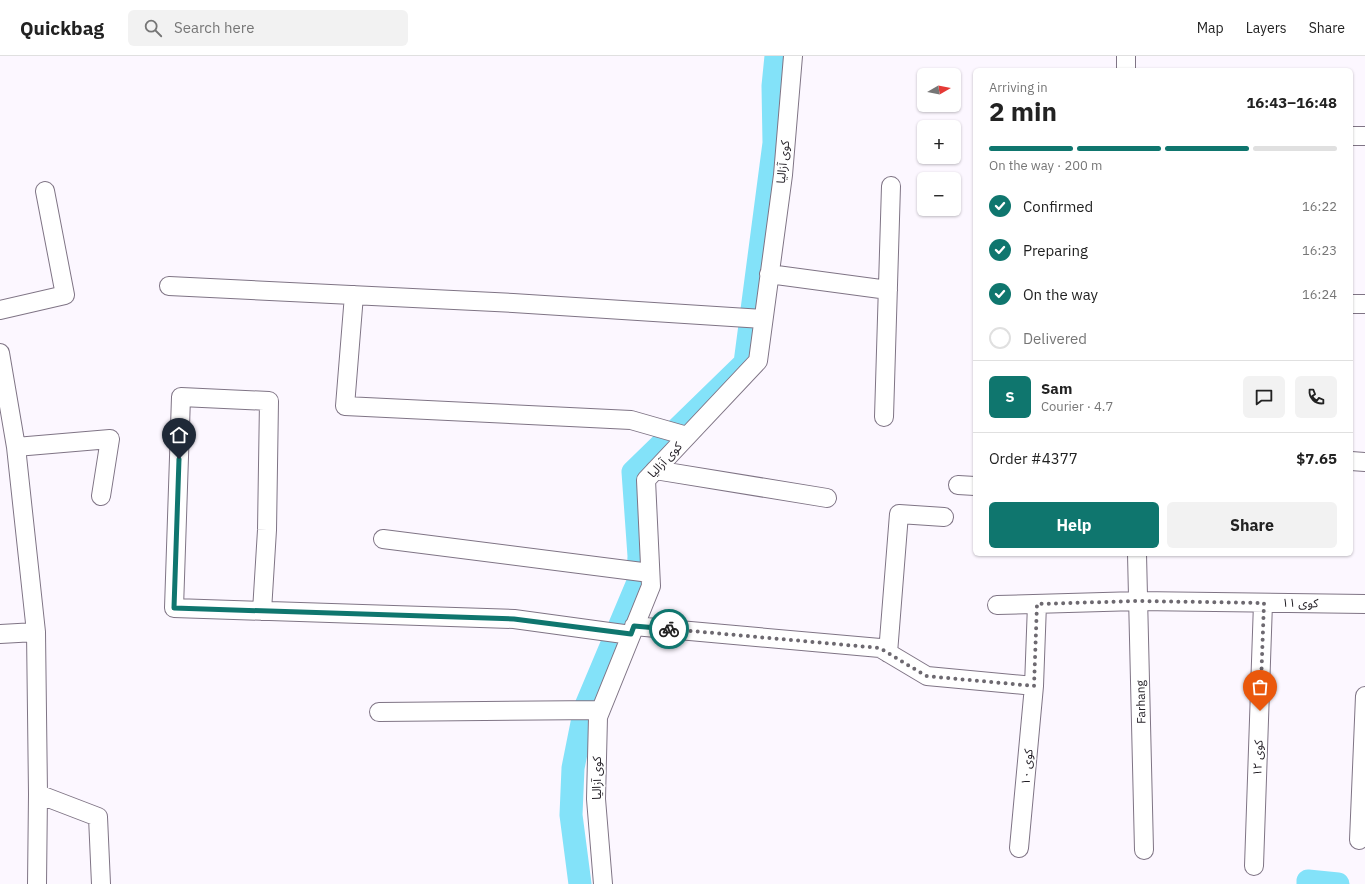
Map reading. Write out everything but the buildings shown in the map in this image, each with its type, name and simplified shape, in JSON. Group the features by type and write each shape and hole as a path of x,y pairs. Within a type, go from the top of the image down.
{"street":[{"name":"کوی آزالیا","path":"602,884 596,799 598,716 651,586 646,480 758,361 783,175 793,56"},
{"path":"1126,56 1126,68"},
{"path":"1353,136 1365,136"},
{"path":"884,417 891,186"},
{"path":"0,310 66,295 45,191"},
{"path":"769,274 888,290"},
{"path":"169,286 513,303 763,318"},
{"path":"354,295 345,406 631,420 687,436"},
{"path":"1353,304 1365,304"},
{"path":"0,353 16,446 36,632 38,794 37,884"},
{"path":"262,611 267,530 268,401 181,397 174,608 262,611 514,619 633,630 880,648 926,676 1034,686"},
{"path":"16,446 110,439 101,496"},
{"path":"1353,461 1365,462"},
{"path":"654,470 827,498"},
{"path":"888,653 899,514 944,517"},
{"path":"383,539 650,573"},
{"name":"Farhang","path":"1137,556 1144,850"},
{"name":"کوی ۱۱","path":"997,605 1138,601 1365,604"},
{"name":"کوی ۱۲","path":"1254,866 1264,603"},
{"name":"کوی ۱۰","path":"1019,848 1034,686 1037,604"},
{"path":"0,634 36,632"},
{"path":"1359,840 1365,696"},
{"path":"379,712 600,710"},
{"path":"38,794 98,817 101,884"}],"waterway":[{"path":"580,884 571,815 573,768 585,708 638,582 639,556 633,472 745,363 774,143 773,86 776,56"},
{"path":"1308,884 1308,881 1338,884"}],"way so far":[{"path":"669,629 880,648 926,676 1034,686 1037,604 1138,601 1264,603 1260,711"}],"route":[{"path":"179,459 174,608 514,619 631,634 634,626 669,629"}]}
